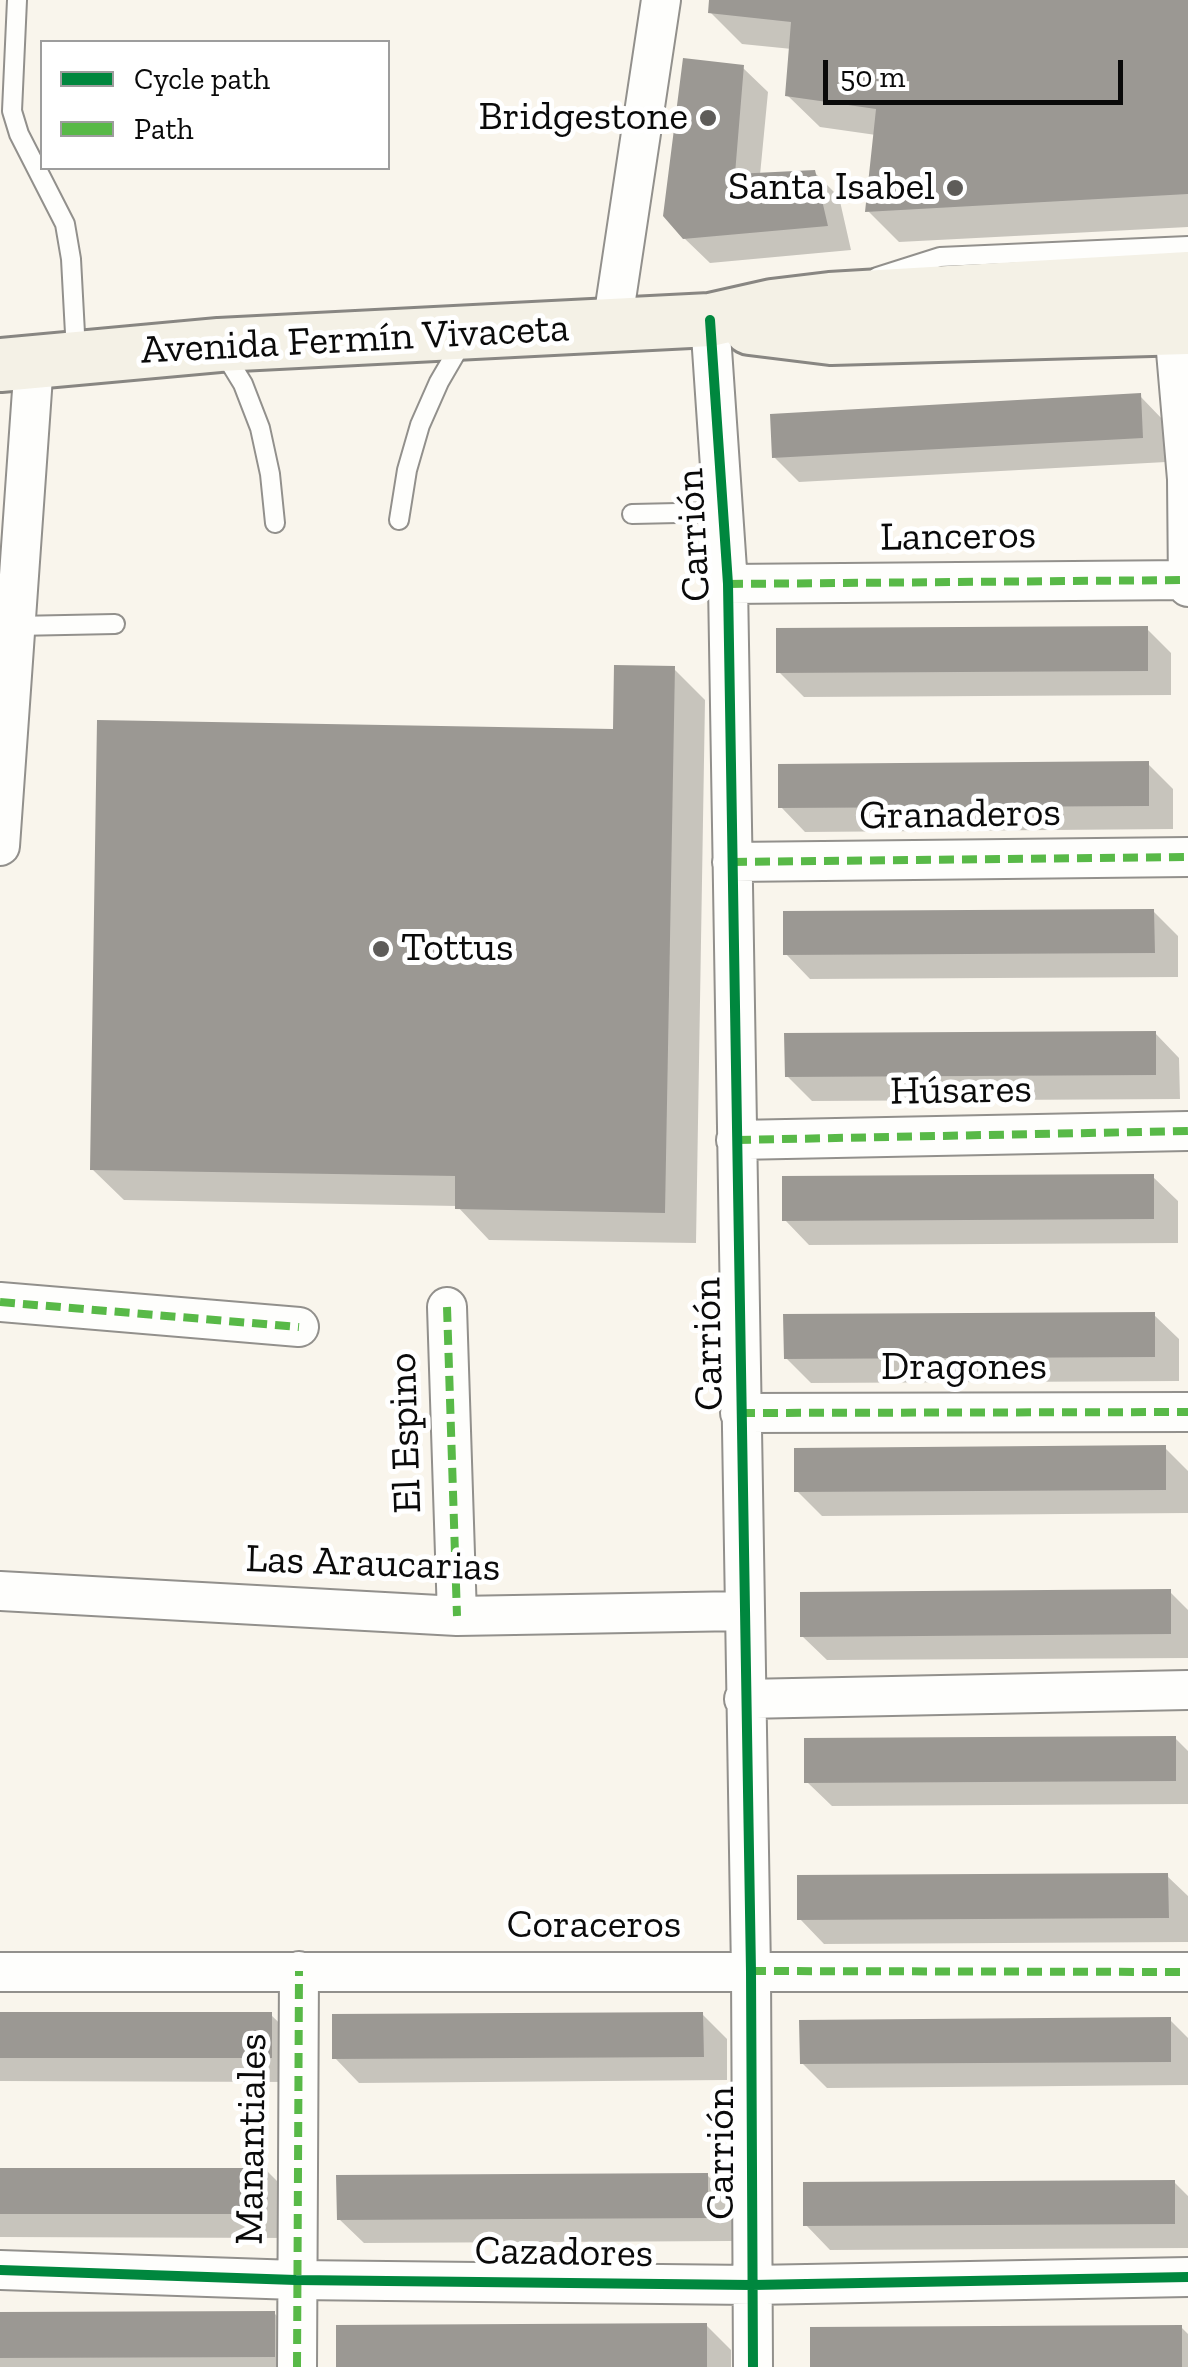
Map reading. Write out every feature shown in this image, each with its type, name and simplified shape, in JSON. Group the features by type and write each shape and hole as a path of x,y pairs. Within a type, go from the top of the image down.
{"main road":[{"name":"Avenida Fermín Vivaceta","path":"37,361 219,345 710,320 772,306 830,299 1188,278"},
{"name":"Avenida Fermín Vivaceta","path":"710,320 831,338 1181,328"}],"street":[{"path":"612,326 661,0"},
{"name":"Carrión","path":"710,320 728,584 754,2367"},
{"path":"1181,328 1188,583"},
{"path":"0,846 16,626 22,450 37,361"},
{"name":"Lanceros","path":"728,584 1188,583"},
{"name":"Granaderos","path":"732,862 1188,856"},
{"name":"Húsares","path":"736,1140 1188,1131"},
{"path":"0,1302 299,1327"},
{"name":"El Espino","path":"447,1308 456,1616"},
{"name":"Dragones","path":"740,1413 1188,1412"},
{"name":"Las Araucarias","path":"0,1591 456,1616 742,1611"},
{"path":"744,1698 1188,1690"},
{"name":"Coraceros","path":"0,1972 1188,1972"},
{"name":"Manantiales","path":"297,2367 299,1972"},
{"name":"Cazadores","path":"0,2270 296,2280 752,2285 1188,2277"}],"lane":[{"path":"17,0 12,111 19,134 65,224 71,259 37,361"},
{"path":"830,299 894,270 940,258 1188,246"},
{"path":"398,520 420,425 468,333"},
{"path":"219,345 243,384 260,428 275,523"},
{"path":"632,514 724,512"},
{"path":"16,626 115,624"}],"building":[{"path":"709,0 1188,0 1188,194 865,212 876,109 785,96 791,22 708,13"},
{"name":"Bridgestone","path":"683,58 744,65 735,174 815,170 828,226 683,239 663,216"},
{"path":"1141,393 1143,438 772,458 770,414"},
{"path":"1148,626 1148,671 776,673 776,628"},
{"name":"Tottus","path":"614,665 675,666 665,1213 455,1209 455,1176 90,1170 97,720 613,729"},
{"path":"1149,761 1149,806 778,808 778,764"},
{"path":"1154,909 1155,953 783,955 783,911"},
{"path":"1156,1031 1156,1075 785,1077 784,1033"},
{"path":"1154,1174 1154,1219 782,1221 782,1176"},
{"path":"1155,1312 1155,1357 784,1359 783,1314"},
{"path":"1166,1445 1166,1490 794,1492 794,1448"},
{"path":"1171,1589 1171,1634 800,1637 800,1592"},
{"path":"1176,1736 1176,1781 804,1783 804,1738"},
{"path":"1168,1873 1169,1918 797,1920 797,1875"},
{"path":"0,2012 272,2012 272,2058 0,2058"},
{"path":"703,2012 704,2057 332,2059 332,2014"},
{"path":"1171,2017 1171,2062 800,2064 799,2020"},
{"path":"0,2168 268,2168 267,2214 0,2214"},
{"path":"708,2173 708,2218 337,2220 336,2175"},
{"path":"1175,2180 1175,2224 803,2226 803,2182"},
{"path":"275,2311 275,2357 0,2358 0,2312"},
{"path":"707,2323 707,2367 336,2367 336,2325"},
{"path":"1182,2325 1182,2367 810,2367 810,2327"}],"marked path":[{"path":"728,584 1188,580"},
{"path":"732,862 1188,857"},
{"path":"736,1140 1188,1131"},
{"path":"0,1302 299,1327"},
{"path":"447,1307 457,1616"},
{"path":"740,1413 1188,1412"},
{"path":"297,2367 299,1971"},
{"path":"751,1971 1188,1972"}],"cycle path":[{"path":"710,320 728,584 751,1971 753,2367"},
{"path":"0,2270 296,2280 752,2285 1188,2277"}],"place":[{"name":"Bridgestone","path":"708,118"},
{"name":"Santa Isabel","path":"955,188"},
{"name":"Tottus","path":"381,949"}]}
